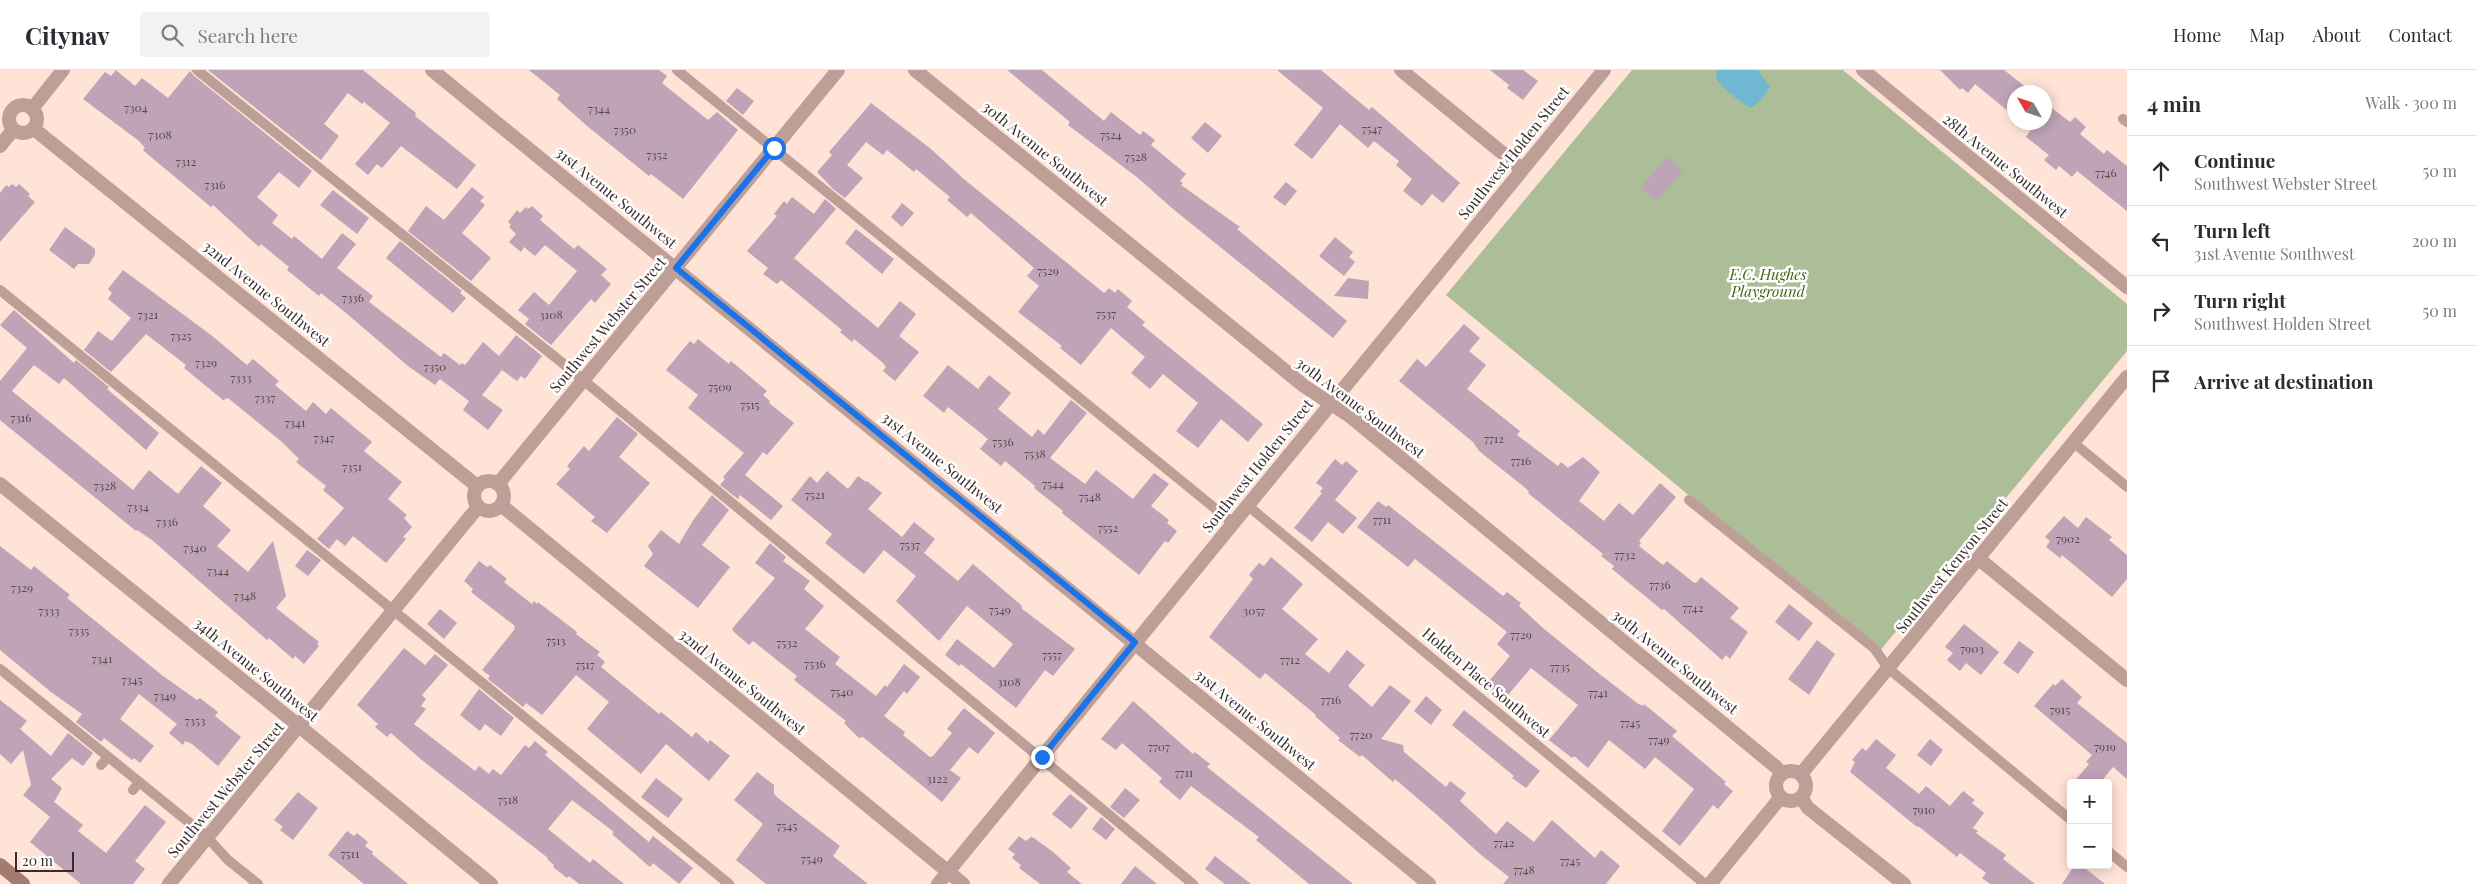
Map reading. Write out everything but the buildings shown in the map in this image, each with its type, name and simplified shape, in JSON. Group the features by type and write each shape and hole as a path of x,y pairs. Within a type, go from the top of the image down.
{"main road":[{"path":"0,866 23,884"}],"street":[{"path":"32,109 63,70"},
{"name":"31st Avenue Southwest","path":"432,70 1135,642 1429,884"},
{"name":"Southwest Webster Street","path":"498,484 838,70"},
{"name":"30th Avenue Southwest","path":"916,70 1304,386 1350,417 1776,766 1782,774"},
{"path":"1401,70 1522,169"},
{"name":"Southwest Holden Street","path":"938,884 1604,70"},
{"name":"28th Avenue Southwest","path":"1862,70 2127,287"},
{"path":"23,105 32,109 37,120 34,129 25,134 13,130 8,119 6,107 23,105"},
{"name":"32nd Avenue Southwest","path":"34,129 477,486"},
{"path":"0,146 13,130"},
{"name":"Southwest Kenyon Street","path":"1801,774 2127,377"},
{"path":"490,480 498,484 504,494 500,505 490,511 478,507 474,497 477,486 490,480"},
{"name":"34th Avenue Southwest","path":"0,484 300,726 490,884"},
{"name":"32nd Avenue Southwest","path":"500,505 963,884"},
{"name":"Southwest Webster Street","path":"169,884 478,507"},
{"path":"1979,559 2127,680"},
{"path":"1791,770 1801,774 1807,786 1801,797 1789,801 1781,797 1776,786 1778,777 1791,770"},
{"path":"1710,884 1781,797"},
{"path":"1801,797 1808,808 1904,884"}],"lane":[{"path":"197,70 583,380 1194,884"},
{"path":"677,70 1233,523"},
{"path":"0,290 729,884"},
{"path":"2074,443 2127,487"},
{"path":"1689,500 1874,648 1888,669 2067,817"},
{"name":"Holden Place Southwest","path":"1247,505 1705,884"},
{"path":"0,669 108,757 136,786 208,837 228,860 258,884"},
{"path":"101,765 108,757"},
{"path":"2112,854 2127,867"}],"green space":[{"name":"E.C. Hughes Playground","path":"1632,70 1843,70 2127,304 2127,351 1879,652 1446,295"}],"water":[{"path":"1717,70 1758,70 1770,87 1760,101 1751,108 1732,95 1716,79"}],"route":[{"path":"774,148 676,268 1135,642 1042,757"}]}
